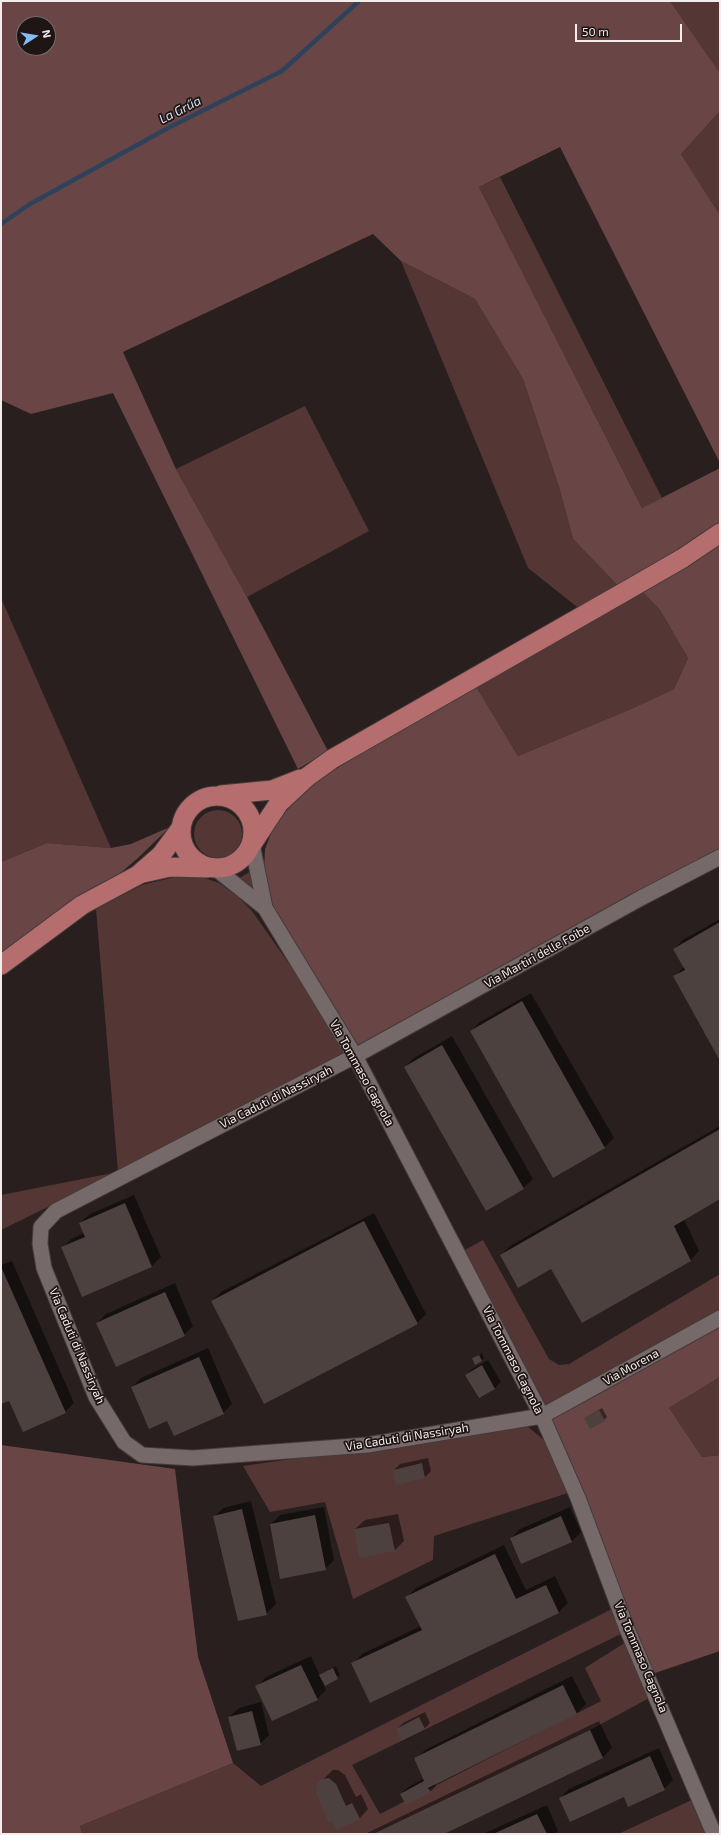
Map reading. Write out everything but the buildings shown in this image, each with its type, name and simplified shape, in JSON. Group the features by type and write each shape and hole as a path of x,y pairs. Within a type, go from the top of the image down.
{"main road":[{"path":"138,875 170,867 216,868 230,866 242,859 279,804 307,777 332,759 683,558 720,533"},
{"path":"1,965 82,905 138,875 161,855 181,828 186,813 197,802 206,797 272,790 307,777"},
{"path":"217,796 232,798 244,807 253,823 252,844"},
{"path":"181,828 183,844 189,855 206,867 216,868"}],"street":[{"name":"Via Tommaso Cagnola","path":"252,844 264,908"},
{"name":"Via Martiri delle Foibe","path":"355,1056 641,898 720,857"},
{"name":"Via Tommaso Cagnola","path":"216,868 264,908 355,1056 542,1416 578,1498 628,1629 714,1834"},
{"name":"Via Caduti di Nassiryah","path":"355,1056 56,1211 42,1227 40,1244 44,1268 96,1397 124,1442 142,1455 193,1458 367,1445 542,1416"},
{"name":"Via Morena","path":"542,1416 720,1318"}],"shaded area":[{"path":"1,1 670,1 720,73 720,111 681,154 720,215 720,463 560,147 479,187 642,508 720,468 720,533 624,592 573,539 559,487 523,379 475,299 401,261 373,234 123,352 176,469 247,597 328,751 298,769 113,393 31,414 1,400"},
{"path":"670,1 720,1 720,73"},
{"path":"720,111 720,215 681,154"},
{"path":"500,177 662,498 642,508 479,187"},
{"path":"401,261 475,299 523,379 559,487 573,539 624,592 586,614 528,568"},
{"path":"305,406 369,531 247,597 176,469"},
{"path":"720,541 720,855 354,1050 272,904 264,871 265,849 275,823 310,785 474,683 518,756 631,709 674,689 688,658 660,610 640,589"},
{"path":"640,589 660,610 688,658 674,689 631,709 518,756 474,683"},
{"path":"1,598 111,848 47,843 1,862"},
{"path":"218,810 227,812 235,817 240,825 242,834 240,843 235,851 227,856 218,858 209,856 201,851 196,843 194,834 196,825 201,817 209,812"},
{"path":"170,827 117,876 1,959 1,862 47,843 111,848 131,844"},
{"path":"253,870 258,897 236,880"},
{"path":"179,876 201,877 219,883 238,897 252,911 351,1052 119,1172 1,1230 1,1195 118,1172 96,909 142,885"},
{"path":"483,1240 549,1359 559,1365 569,1364 720,1274 720,1310 544,1407 537,1389 461,1252"},
{"path":"720,1323 720,1377 669,1408 702,1457 720,1455 720,1651 652,1674 581,1488 550,1417"},
{"path":"720,1377 720,1455 702,1457 669,1408"},
{"path":"526,1425 545,1441 568,1493 434,1536 433,1560 353,1599 325,1502 270,1512 243,1466"},
{"path":"1,1445 175,1469 198,1657 233,1763 80,1826 82,1834 1,1834"},
{"path":"614,1608 623,1633 352,1765 380,1814 601,1701 585,1668 626,1642 651,1697 590,1730 373,1834 82,1834 80,1826 233,1763 261,1786"},
{"path":"694,1799 708,1834 618,1834"}],"waterway":[{"name":"La Grűa","path":"1,224 30,204 168,128 282,71 359,1"}]}
